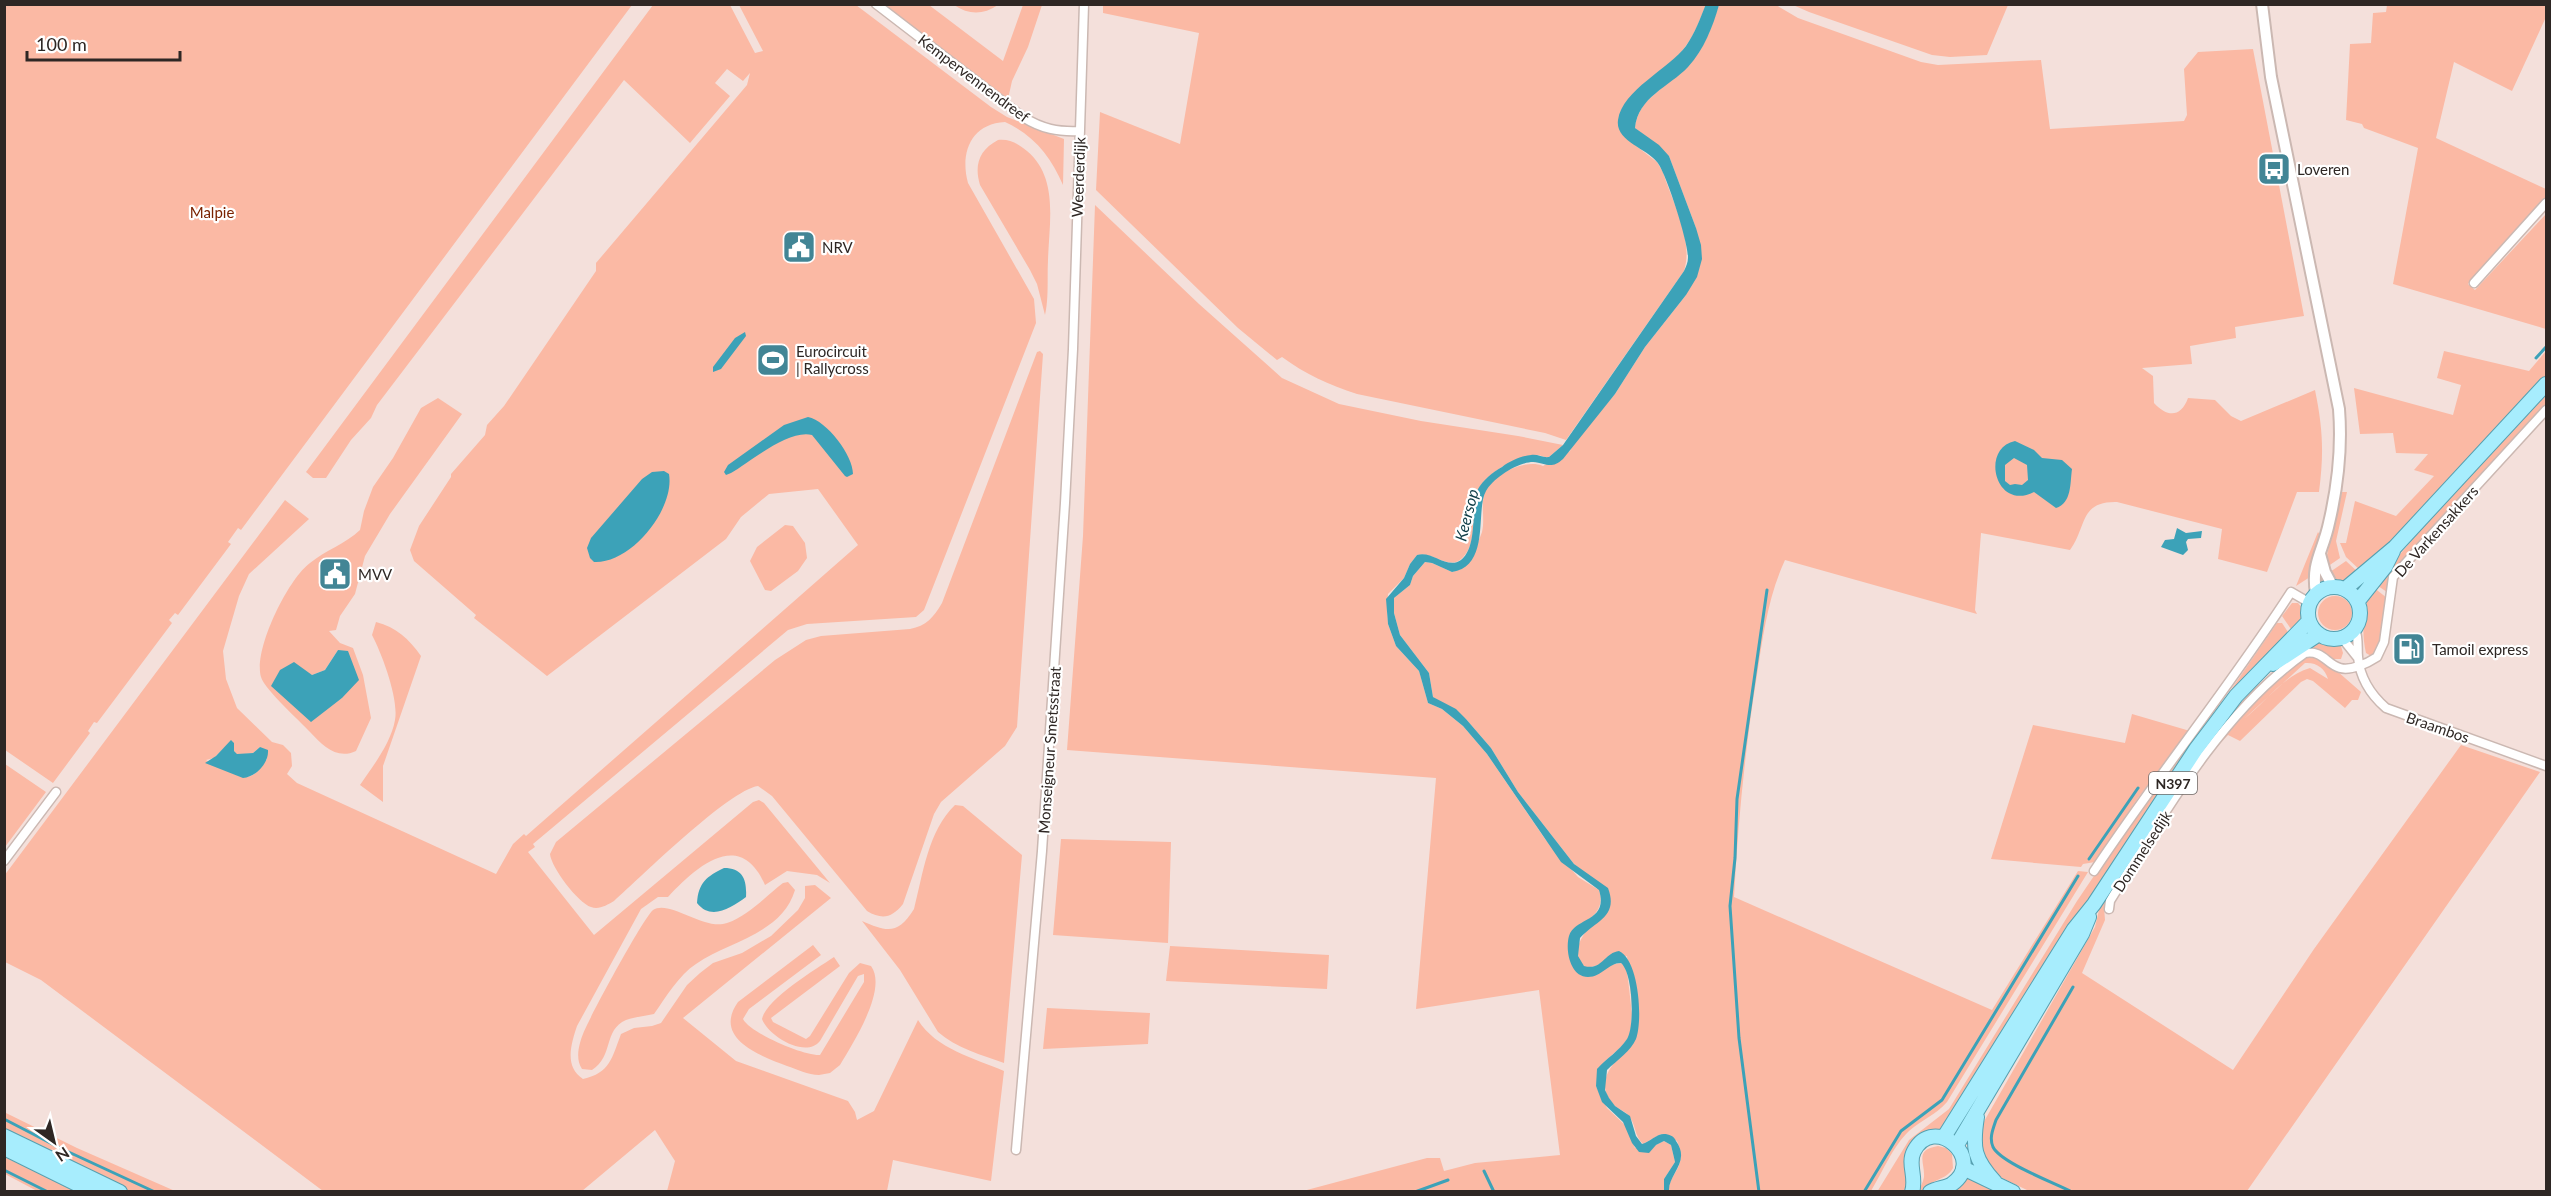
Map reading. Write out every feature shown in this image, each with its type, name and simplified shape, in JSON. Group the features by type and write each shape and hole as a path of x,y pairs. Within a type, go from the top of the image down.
{"main road":[{"path":"2339,588 2358,602 2360,615 2355,628 2342,638 2333,639 2319,634 2309,621 2313,599 2339,588 2396,547 2547,384"},
{"path":"2358,602 2385,567 2396,547"},
{"name":"Dommelsedijk","path":"1944,1137 2074,929 2094,904 2196,749 2236,696 2309,621"},
{"name":"Dommelsedijk","path":"2263,669 2319,634"},
{"name":"Dommelsedijk","path":"1957,1145 2082,934 2094,904"},
{"path":"1978,1112 1974,1147 1983,1168 1995,1182"},
{"path":"4,1136 120,1191"},
{"path":"1912,1191 1915,1180 1911,1163 1914,1152 1925,1140 1944,1137 1957,1145 1962,1155 1963,1168 1955,1182 1930,1191"},
{"path":"4,1148 93,1191"},
{"path":"1963,1168 2013,1191"}],"street":[{"name":"Kempervennendreef","path":"876,4 1037,126 1053,131 1080,131"},
{"name":"Weerderdijk","path":"1073,349 1084,4"},
{"path":"2262,4 2271,76 2339,409 2340,459 2336,493 2313,576 2313,599"},
{"path":"2474,284 2547,203"},
{"name":"Monseigneur Smetsstraat","path":"1016,1150 1047,771 1073,349"},
{"name":"De Varkensakkers","path":"2359,661 2375,659 2380,652 2394,577 2547,410"},
{"path":"2320,554 2325,572 2339,588"},
{"name":"Dommelsedijk","path":"2094,871 2139,802 2231,682 2291,592 2313,599"},
{"name":"Braambos","path":"2355,628 2359,640 2359,661"},
{"name":"Braambos","path":"2342,638 2359,661 2370,692 2391,710 2547,766"},
{"name":"Dommelsedijk","path":"2109,909 2110,901 2154,831 2226,728 2255,693 2305,653 2320,654 2338,668 2347,669 2359,661"},
{"path":"4,861 56,792"}],"green space":[{"name":"Malpie","path":"4,5 632,5 241,530 238,528 228,542 231,544 178,615 175,613 169,620 172,623 97,723 94,722 88,731 90,733 53,783 5,750"},
{"path":"653,5 730,5 755,53 763,51 739,5 856,5 991,107 1007,117 1064,139 1063,185 1047,156 1033,140 1005,122 983,128 970,142 967,151 965,162 968,183 1034,299 1036,323 924,610 916,617 807,624 788,630 533,844 535,847 528,852 594,935 753,802 759,800 764,803 830,883 817,875 787,871 765,885 755,868 743,858 731,856 718,858 705,865 679,885 668,897 658,897 641,909 577,1026 571,1048 573,1068 583,1079 599,1073 609,1063 621,1034 634,1028 661,1023 687,985 700,973 713,963 742,953 771,936 798,910 805,898 805,886 815,885 831,898 683,1018 736,1061 848,1101 857,1120 874,1111 918,1020 935,1038 956,1052 1004,1071 991,1181 893,1160 887,1191 667,1191 675,1161 655,1130 582,1191 323,1191 41,980 5,962 4,876 285,500 309,519 249,574 239,596 223,651 226,679 237,708 272,742 283,745 291,753 292,766 287,774 297,783 496,874 513,844 524,834 526,836 858,545 818,489 769,494 741,517 726,539 547,676 474,618 476,615 414,561 410,550 419,526 451,474 485,435 487,425 504,406 596,271 596,263 747,85 750,73 743,81 727,69 715,83 730,96 690,143 624,80 377,405 371,418 351,440 326,478 313,478 306,472","holes":["260,747 267,759 254,774 246,777 206,760 214,758 224,748 234,751 237,755 253,753"]},
{"path":"883,5 929,5 1003,61 1023,5 1042,5 1028,47 1012,81 1008,99"},
{"path":"954,5 998,5 987,11 971,12"},
{"path":"1103,5 1706,5 1694,32 1678,56 1636,93 1621,110 1631,142 1657,162 1663,172 1684,234 1686,259 1684,271 1566,440 1545,433 1357,394 1299,369 1282,357 1277,360 1238,328 1096,190 1100,112 1180,144 1199,33 1103,13"},
{"path":"1719,5 1776,5 1798,18 1921,62 1938,65 2041,60 2050,129 2184,121 2187,115 2184,69 2198,52 2253,49 2304,316 2235,327 2236,338 2190,346 2192,364 2142,368 2153,376 2154,403 2169,413 2182,409 2188,398 2215,400 2231,416 2241,421 2315,390 2320,417 2322,465 2319,492 2297,492 2267,572 2218,559 2222,529 2117,502 2096,506 2090,511 2070,550 1981,533 1975,610 1977,614 1785,560 1774,588 1767,617 1753,703 1742,786 1734,897 1992,1010 2078,871 2088,872 1947,1102 1903,1137 1871,1191 1669,1191 1681,1158 1677,1141 1661,1134 1643,1144 1631,1118 1613,1104 1607,1095 1605,1086 1610,1069 1635,1040 1627,956 1588,968 1580,962 1577,954 1579,945 1590,925 1610,902 1574,864 1518,792 1491,748 1466,719 1433,697 1429,673 1400,635 1394,613 1394,598 1410,585 1413,576 1425,562 1452,572 1461,569 1482,532 1484,494 1494,480 1518,466 1536,464 1543,466 1570,451 1574,442 1615,394 1645,347 1686,295 1696,228 1669,156 1635,128 1638,115 1645,103 1698,54 1709,33"},
{"path":"1793,5 2008,5 1987,55 1950,57 1932,55"},
{"path":"2387,5 2546,5 2546,17 2512,91 2454,62 2436,138 2546,189 2546,197 2468,284 2475,290 2546,214 2546,329 2393,284 2418,148 2364,128 2362,124 2346,120 2350,44 2371,43 2373,13 2386,12"},
{"path":"998,140 1013,142 1027,151 1044,174 1048,188 1050,216 1045,315 1037,284 978,178 978,165 982,153"},
{"path":"1095,205 1199,304 1282,378 1339,404 1421,421 1563,445 1549,457 1528,456 1510,462 1485,480 1477,494 1472,538 1466,554 1455,562 1423,554 1417,555 1404,578 1388,594 1388,624 1396,646 1419,671 1428,703 1442,709 1463,726 1487,754 1545,839 1578,877 1599,890 1600,904 1595,914 1573,929 1575,971 1621,963 1626,967 1632,1014 1629,1037 1604,1062 1596,1086 1607,1108 1626,1126 1635,1148 1656,1145 1664,1141 1671,1145 1675,1162 1664,1179 1664,1191 1303,1191 1427,1158 1440,1158 1444,1171 1475,1163 1560,1155 1539,990 1416,1009 1436,778 1067,750 1083,536"},
{"path":"1040,351 1043,354 1017,727 1005,746 941,802 934,814 903,904 891,915 886,916 877,916 867,911 772,796 758,786 727,802 614,901 597,908 579,899 560,875 552,860 550,854 556,842 775,660 806,640 821,636 910,629 921,626 933,617 942,603 1037,352"},
{"path":"2444,351 2529,371 2546,351 2546,376 2362,572 2346,557 2340,543 2346,543 2355,501 2396,516 2434,476 2414,470 2428,454 2396,453 2393,433 2360,434 2354,388 2453,415 2461,385 2437,378"},
{"path":"2546,392 2546,408 2397,566 2389,578 2387,592 2375,584 2423,527"},
{"path":"438,398 462,414 390,514 365,556 355,594 340,616 336,630 329,631 340,643 353,648 363,675 371,718 356,751 337,753 320,742 264,683 260,665 262,650 274,616 301,571 316,558 360,530 373,487 393,458 421,408","holes":["338,650 342,698 324,710 312,675 325,670"]},
{"path":"2342,492 2347,492 2336,541 2340,558 2327,567 2327,555"},
{"path":"785,525 793,526 805,543 807,558 798,571 771,591 765,590 750,561 757,547"},
{"path":"2318,532 2320,535 2312,557 2310,577 2296,586"},
{"path":"2346,561 2360,574 2344,582 2336,579 2330,572"},
{"path":"2373,587 2387,598 2379,651 2371,656 2366,653 2363,628 2365,611"},
{"path":"2335,596 2347,601 2352,613 2347,625 2335,630 2323,625 2318,613 2323,601"},
{"path":"2292,603 2298,603 2303,609 2302,621 2293,632 2282,616"},
{"path":"376,622 402,635 421,656 383,766 383,802 360,785 386,746 393,729 396,711 385,665 372,635"},
{"path":"2277,623 2282,623 2290,635 2171,775 1941,1130 1931,1132 1908,1176 1906,1191 1877,1192 1909,1140 1949,1109 2077,901 2142,805 2226,697"},
{"path":"2319,641 2341,646 2343,653 2341,659 2333,659 2318,650 2306,651 2308,644"},
{"path":"2300,649 2254,693 2127,867 2104,907 2105,920 2082,973 2233,1070 2314,949 2461,745 2540,772 2247,1191 2029,1191 2000,1177 1980,1153 1982,1125 2095,927 2099,910 2113,886 2216,732 2251,691"},
{"path":"2306,656 2321,657 2361,692 2358,700 2352,700 2345,708 2313,681 2307,679 2301,682 2240,741 2228,735 2213,751 2258,696","holes":["2305,663 2320,666 2328,679 2310,668 2291,677 2283,684"]},
{"path":"2132,714 2190,731 2138,798 2095,862 2083,864 2081,867 1991,859 2033,725 2125,743"},
{"path":"5,764 46,792 5,847"},
{"path":"955,805 963,806 1022,855 1004,1063 961,1047 938,1032 900,970 862,921 891,929 903,923 908,917 914,909 928,854 938,827"},
{"path":"1061,839 1171,842 1168,943 1053,935"},
{"path":"788,882 795,890 779,917 753,935 696,964 673,987 654,1014 629,1019 619,1024 599,1064 592,1070 582,1069 578,1056 583,1034 639,930 653,910 668,909 708,923 727,923 742,916 783,883"},
{"path":"813,945 821,955 749,1009 743,1019 756,1031 778,1043 802,1052 820,1055 864,982 864,974 858,976 820,1041 814,1046 806,1048 797,1046 779,1038 762,1019 766,1011 793,985 834,957 840,966 771,1018 773,1022 806,1039 849,973 860,963 871,966 875,976 875,988 867,1016 840,1065 830,1073 819,1075 787,1066 753,1051 735,1036 731,1026 732,1015 738,1002"},
{"path":"1170,946 1329,955 1327,989 1166,981"},
{"path":"1047,1008 1150,1013 1148,1044 1043,1049"},
{"path":"4,1112 77,1148 175,1191 126,1191 5,1132"},
{"path":"1938,1146 1946,1148 1952,1154 1953,1168 1947,1175 1918,1192 1924,1177 1923,1154 1926,1150"},
{"path":"4,1157 80,1191 37,1191 5,1174"},
{"path":"1966,1176 2003,1192 1949,1192"}],"water":[{"path":"1706,4 1719,5 1703,45 1688,67 1648,100 1637,117 1635,128 1659,145 1669,156 1701,245 1702,259 1697,277 1686,295 1645,347 1615,394 1563,459 1552,465 1533,462 1520,465 1500,476 1489,486 1483,500 1477,549 1464,568 1452,572 1425,562 1413,576 1410,585 1394,598 1394,613 1400,635 1429,673 1433,697 1456,709 1466,719 1491,748 1518,792 1574,864 1608,888 1611,898 1608,912 1580,938 1578,956 1584,966 1590,967 1619,951 1631,966 1638,991 1638,1030 1631,1048 1607,1070 1605,1090 1615,1106 1630,1116 1636,1136 1642,1144 1661,1134 1675,1139 1680,1148 1680,1162 1669,1191 1664,1192 1664,1179 1675,1162 1671,1145 1664,1141 1656,1145 1649,1153 1639,1152 1632,1143 1623,1122 1602,1102 1596,1086 1597,1069 1627,1039 1632,1012 1628,977 1621,963 1588,977 1577,973 1570,962 1569,936 1572,930 1595,914 1599,908 1601,900 1599,890 1561,862 1487,754 1463,726 1442,709 1428,703 1419,671 1396,646 1388,624 1386,599 1404,578 1417,555 1428,555 1450,563 1461,560 1467,554 1472,535 1476,496 1485,479 1523,456 1549,457 1563,445 1684,271 1688,261 1687,250 1666,179 1657,162 1621,133 1618,120 1621,109 1637,89 1686,46"},
{"path":"745,332 746,336 721,369 713,372 713,367 735,338"},
{"path":"808,417 823,425 838,440 849,458 853,474 845,476 812,435 803,434 782,441 726,475 724,472 728,465 784,425"},
{"path":"2015,441 2034,450 2042,458 2062,460 2072,469 2068,497 2065,502 2056,508 2034,492 2021,496 2010,493 2002,486 1997,477 1995,465 2004,446","holes":["2014,458 2027,465 2028,480 2022,485 2010,485 2005,481 2005,465"]},
{"path":"664,471 669,474 669,488 658,518 648,532 622,554 608,560 594,562 587,548 591,538 642,479 652,472"},
{"path":"2177,528 2186,533 2202,531 2201,538 2188,539 2186,542 2188,550 2183,555 2161,547 2165,540 2174,539"},
{"path":"338,650 348,651 359,680 342,698 311,722 271,686 280,670 294,662 312,675 325,670"},
{"path":"231,740 237,754 253,753 260,747 268,750 264,764 253,775 243,778 205,763 216,756"},
{"path":"724,868 736,870 743,876 746,897 721,911 708,911 697,903 699,890 708,877"}],"waterway":[{"path":"2536,358 2546,347"},
{"path":"1759,1192 1739,1038 1730,906 1735,858 1737,799 1767,590"},
{"path":"2089,859 2138,788"},
{"path":"1864,1192 1901,1131 1942,1100 2078,876"},
{"path":"2072,1192 2006,1160 1993,1147 1991,1140 1996,1120 2073,987"},
{"path":"4,1119 155,1192"},
{"path":"4,1170 48,1192"},
{"path":"1484,1171 1494,1192"},
{"path":"1415,1192 1448,1180"}],"place":[{"name":"Loveren","path":"2274,169"},
{"name":"NRV","path":"799,247"},
{"name":"Eurocircuit | Rallycross","path":"773,360"},
{"name":"MVV","path":"335,574"},
{"name":"Tamoil express","path":"2409,649"}],"water label":[{"name":"Keersop","path":"1466,515"}]}
